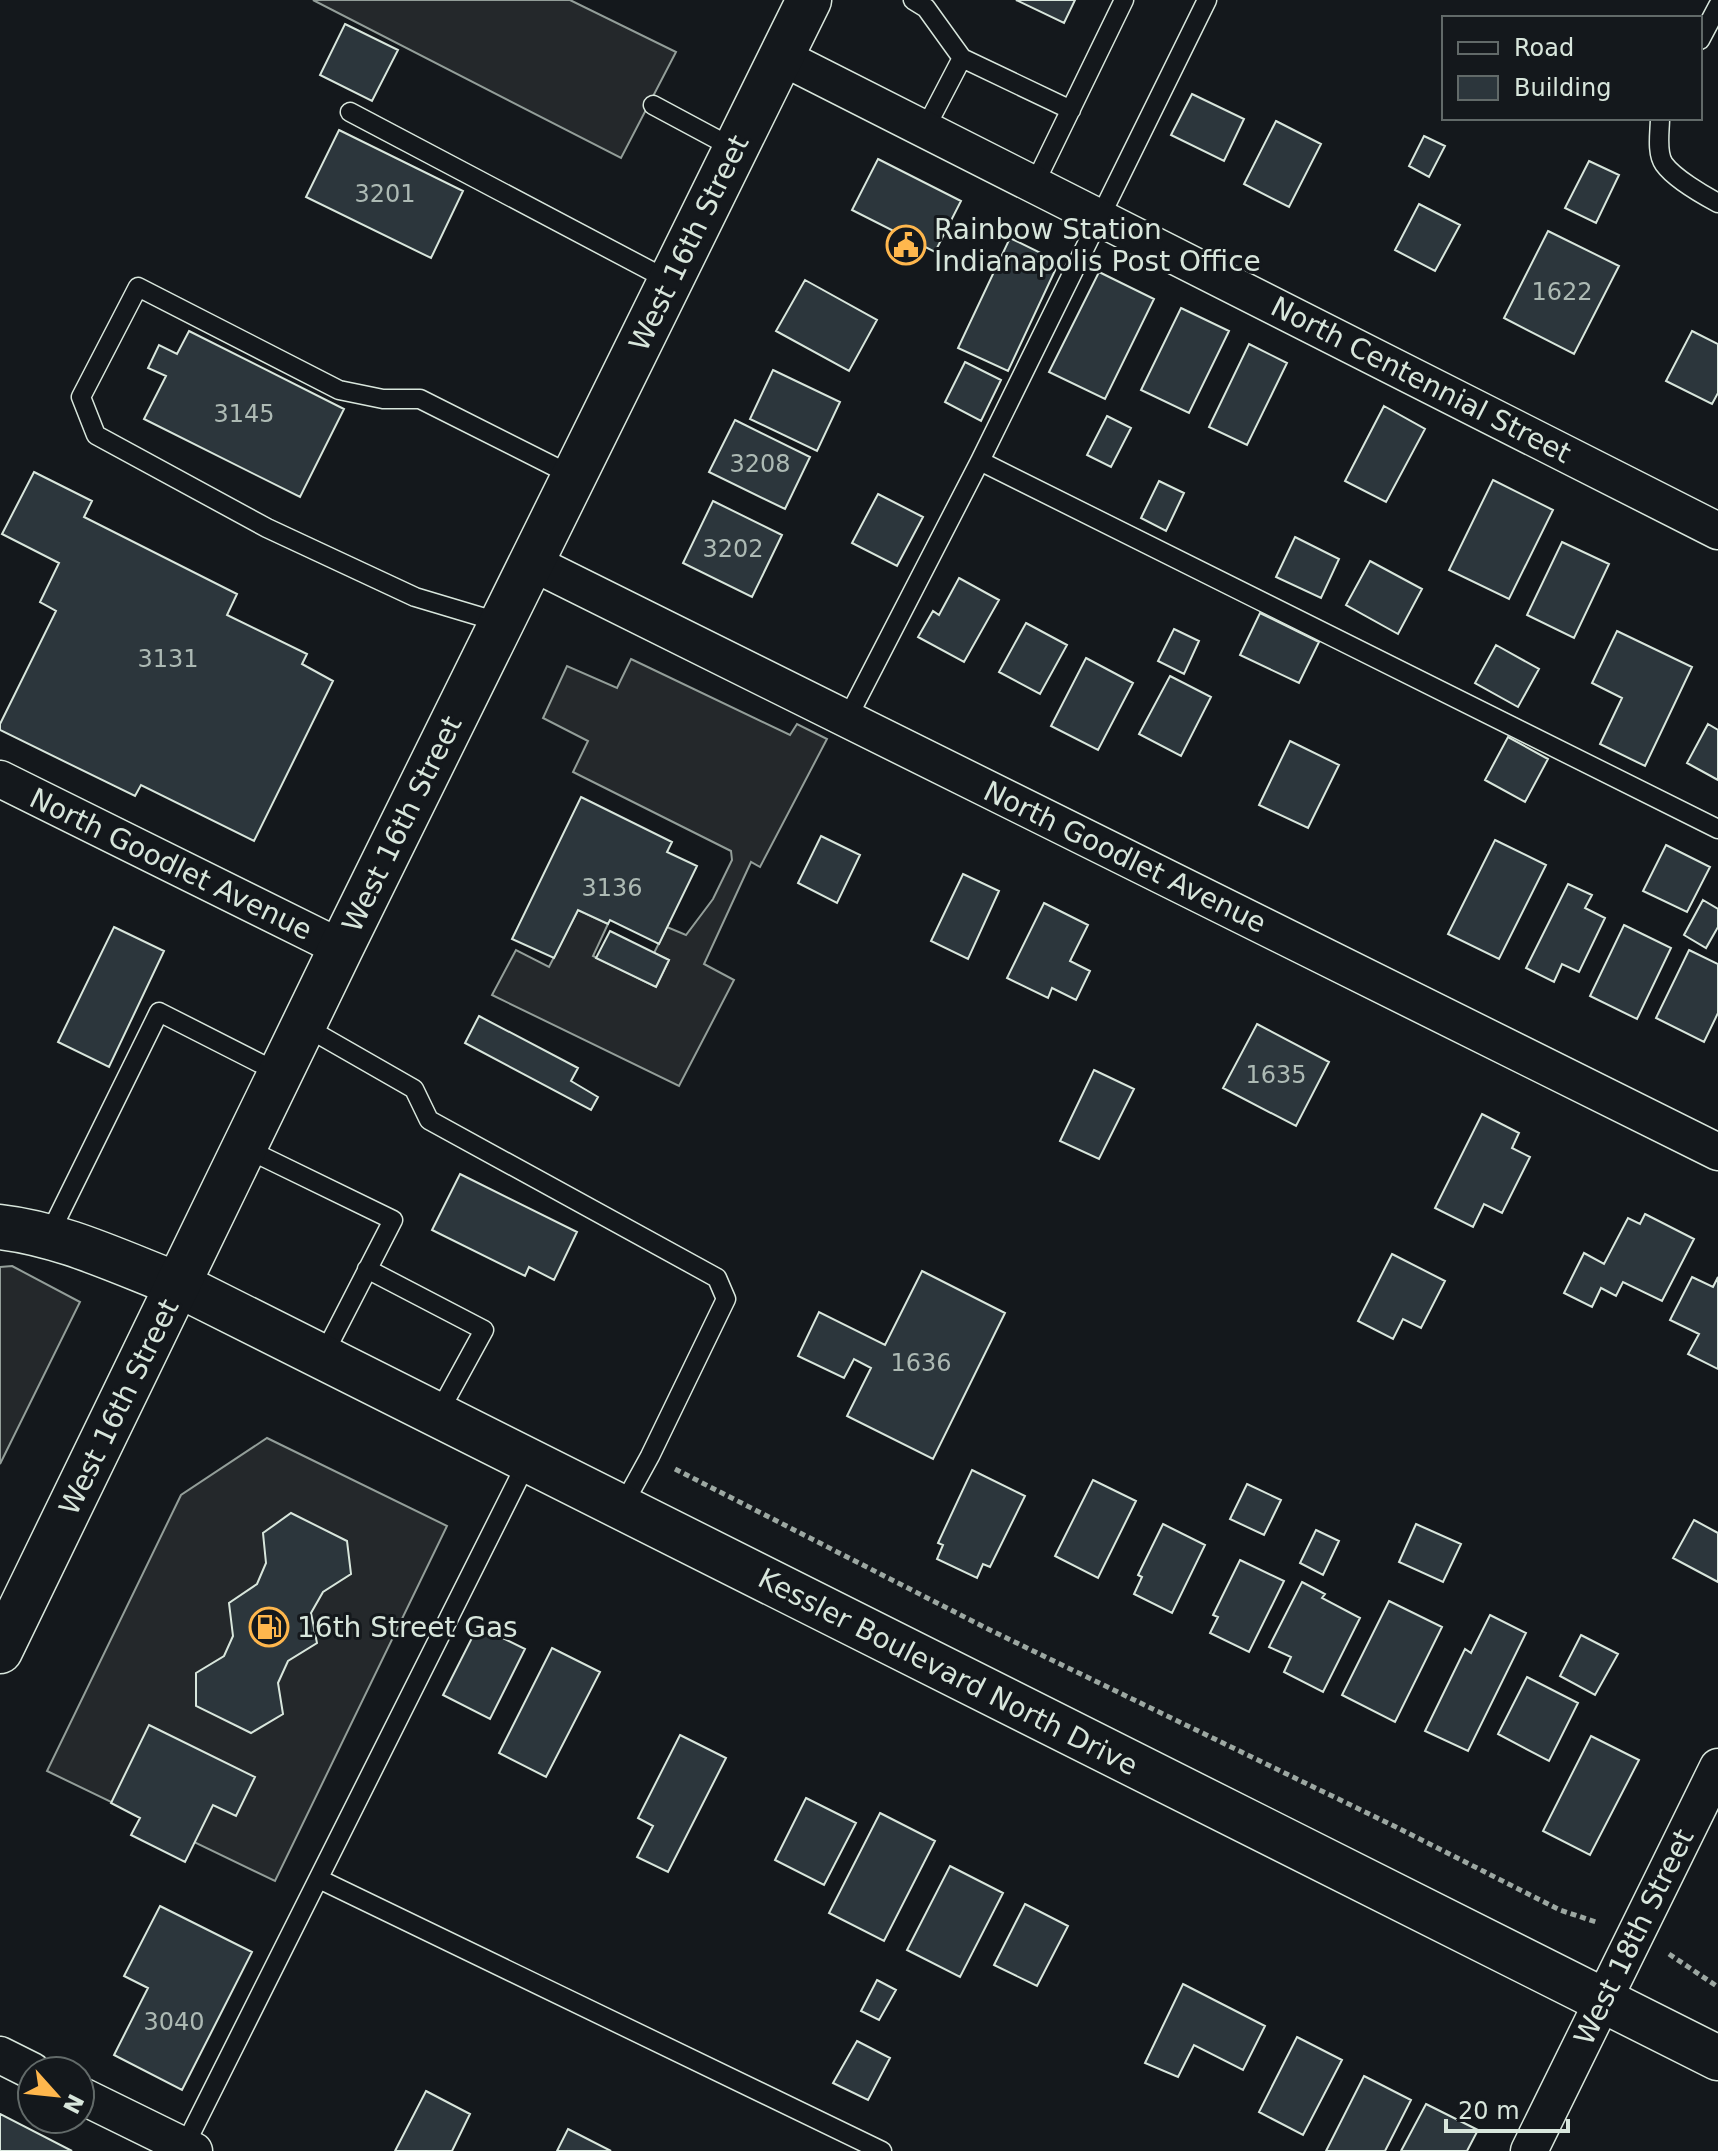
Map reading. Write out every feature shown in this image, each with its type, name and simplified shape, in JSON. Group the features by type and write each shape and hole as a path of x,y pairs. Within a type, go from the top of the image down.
{"main road":[{"name":"West 16th Street","path":"0,1651 341,948 809,0"},
{"name":"Kessler Boulevard North Drive","path":"0,1227 86,1249 179,1285 1718,2058"}],"street":[{"name":"North Centennial Street","path":"780,56 1718,531"},
{"name":"North Goodlet Avenue","path":"531,562 1718,1152"},
{"name":"North Goodlet Avenue","path":"0,779 341,948"},
{"name":"West 18th Street","path":"1529,2151 1718,1767"},
{"path":"96,2103 187,2149"}],"lane":[{"path":"1034,185 1124,0"},
{"path":"847,719 980,461 1207,0"},
{"path":"923,3 962,58 1071,110"},
{"path":"1702,36 1718,6"},
{"path":"925,129 962,58"},
{"path":"653,105 735,149"},
{"path":"350,112 670,281"},
{"path":"1660,120 1663,163 1696,192 1718,203"},
{"path":"502,623 415,597 254,521 96,435 81,397 138,287 339,390 383,399 420,399 573,476"},
{"path":"980,461 1718,829"},
{"path":"48,1237 159,1012 281,1074"},
{"path":"304,1026 414,1089 429,1120 717,1278 726,1299 622,1507"},
{"path":"245,1148 393,1220 323,1356"},
{"path":"367,1269 484,1330 438,1414"},
{"path":"187,2149 528,1460"},
{"path":"319,1879 882,2151"}],"path":[{"path":"650,1456 988,1629 1560,1910 1636,1933 1718,1987"}],"shaded area":[{"path":"313,0 570,0 676,52 621,158"},
{"path":"631,659 790,735 797,724 827,739 760,867 751,862 704,964 734,980 679,1086 492,995 516,950 549,967 578,910 608,924 593,956 656,987 669,960 654,953 667,927 686,935 713,899 732,860 731,851 573,772 588,741 543,718 567,666 617,688"},
{"path":"12,1266 80,1302 0,1464 0,1267"},
{"path":"267,1438 447,1526 275,1881 47,1771 181,1495"}],"building":[{"path":"1016,0 1075,0 1064,23"},
{"path":"345,24 398,50 372,101 320,75"},
{"path":"1192,94 1244,119 1224,161 1171,135"},
{"path":"1276,121 1321,144 1289,207 1244,184"},
{"path":"339,130 463,191 431,258 306,197"},
{"path":"1424,136 1445,146 1429,177 1409,166"},
{"path":"878,159 961,201 935,252 852,210"},
{"path":"1589,161 1619,175 1596,223 1565,208"},
{"path":"1419,204 1460,225 1435,271 1395,250"},
{"path":"1548,231 1619,266 1574,354 1504,318"},
{"path":"1010,238 1059,262 1008,371 958,348"},
{"path":"1099,272 1154,299 1105,399 1049,372"},
{"path":"805,280 877,320 849,371 776,331"},
{"path":"1181,308 1229,331 1189,413 1141,390"},
{"path":"189,331 344,409 300,497 144,419 166,376 148,368 159,345 177,354"},
{"path":"1692,331 1718,344 1718,393 1712,404 1666,381"},
{"path":"1249,344 1287,363 1247,445 1209,427"},
{"path":"965,362 1001,380 981,421 945,402"},
{"path":"773,370 840,402 817,451 750,419"},
{"path":"1384,406 1425,429 1386,502 1345,481"},
{"path":"1107,416 1131,428 1111,467 1087,455"},
{"path":"735,420 810,457 785,509 709,472"},
{"path":"34,472 92,501 84,517 237,594 227,615 307,654 302,664 333,681 254,841 141,785 135,796 0,730 0,724 56,611 40,602 59,563 2,534"},
{"path":"1493,480 1553,510 1509,599 1449,570"},
{"path":"1159,481 1184,493 1166,531 1141,518"},
{"path":"878,494 923,517 897,566 852,543"},
{"path":"713,501 782,535 752,597 683,563"},
{"path":"1295,537 1339,559 1321,598 1276,577"},
{"path":"1562,542 1609,564 1574,638 1527,615"},
{"path":"1370,561 1422,589 1398,634 1346,605"},
{"path":"959,578 999,600 964,662 918,637 933,611 939,615"},
{"path":"1260,613 1319,642 1299,683 1240,655"},
{"path":"1026,623 1067,645 1040,694 999,672"},
{"path":"1174,629 1199,641 1184,674 1158,661"},
{"path":"1617,631 1692,667 1645,766 1600,744 1622,698 1592,683"},
{"path":"1496,645 1539,669 1518,707 1475,683"},
{"path":"1086,658 1133,683 1098,750 1051,726"},
{"path":"1170,676 1211,697 1181,756 1139,734"},
{"path":"1708,724 1718,730 1718,780 1687,763"},
{"path":"1508,737 1548,759 1525,802 1485,780"},
{"path":"1290,741 1339,765 1308,828 1259,805"},
{"path":"581,797 672,842 667,852 697,866 659,944 610,920 608,924 578,910 554,958 512,939"},
{"path":"821,836 860,855 837,903 798,883"},
{"path":"1495,840 1546,865 1499,959 1448,934"},
{"path":"1666,845 1710,867 1687,912 1643,891"},
{"path":"963,874 999,891 968,959 931,941"},
{"path":"1568,884 1592,895 1585,908 1605,918 1579,972 1562,964 1554,982 1526,968"},
{"path":"1703,900 1718,909 1718,927 1706,948 1684,935"},
{"path":"1044,903 1088,925 1070,961 1090,971 1076,1000 1052,988 1048,998 1007,978"},
{"path":"1624,925 1671,948 1637,1019 1590,996"},
{"path":"114,927 164,951 109,1067 58,1042"},
{"path":"610,931 669,960 656,987 596,958"},
{"path":"1689,950 1718,964 1718,1013 1704,1042 1656,1018"},
{"path":"479,1016 578,1068 571,1081 598,1097 591,1110 465,1043"},
{"path":"1257,1024 1329,1062 1296,1126 1223,1088"},
{"path":"1094,1070 1134,1089 1099,1159 1060,1141"},
{"path":"1482,1114 1519,1133 1512,1148 1530,1157 1502,1213 1484,1204 1473,1227 1435,1208"},
{"path":"460,1174 577,1232 554,1280 529,1267 525,1276 432,1230"},
{"path":"1645,1214 1694,1239 1662,1301 1623,1282 1616,1296 1601,1288 1592,1307 1564,1293 1584,1253 1604,1264 1628,1218 1640,1224"},
{"path":"1392,1254 1445,1281 1421,1328 1403,1319 1393,1339 1358,1321"},
{"path":"922,1271 1005,1313 933,1459 847,1416 871,1368 854,1359 844,1378 798,1356 819,1312 885,1345"},
{"path":"1692,1277 1713,1287 1718,1277 1718,1369 1688,1354 1699,1334 1670,1320"},
{"path":"972,1470 1025,1496 990,1567 983,1564 977,1578 937,1559 943,1545 938,1543"},
{"path":"1093,1480 1136,1501 1098,1578 1055,1556"},
{"path":"1247,1484 1281,1500 1264,1535 1230,1519"},
{"path":"291,1513 347,1541 351,1574 323,1592 311,1613 317,1643 288,1661 278,1683 283,1714 251,1733 196,1706 196,1673 224,1656 233,1636 229,1603 257,1584 266,1563 263,1533"},
{"path":"1694,1520 1718,1533 1718,1582 1673,1558"},
{"path":"1163,1524 1205,1545 1172,1613 1134,1594 1142,1577 1138,1575"},
{"path":"1416,1524 1461,1544 1443,1582 1399,1562"},
{"path":"1316,1530 1339,1541 1323,1575 1300,1563"},
{"path":"1240,1560 1284,1581 1249,1652 1210,1633 1218,1617 1213,1615"},
{"path":"1302,1582 1325,1594 1322,1598 1360,1618 1323,1692 1284,1672 1291,1657 1269,1647"},
{"path":"1389,1601 1442,1627 1395,1722 1342,1695"},
{"path":"1490,1615 1526,1633 1468,1751 1425,1731 1465,1649 1471,1653"},
{"path":"478,1626 525,1649 490,1719 443,1695"},
{"path":"1581,1635 1618,1654 1595,1695 1560,1676"},
{"path":"552,1648 600,1672 546,1777 499,1753"},
{"path":"1527,1677 1578,1703 1549,1761 1498,1734"},
{"path":"149,1725 255,1777 236,1816 213,1805 185,1862 131,1835 140,1818 111,1803"},
{"path":"680,1735 726,1758 668,1872 637,1857 653,1826 638,1818"},
{"path":"1591,1736 1639,1760 1590,1855 1543,1831"},
{"path":"806,1798 856,1823 824,1885 775,1860"},
{"path":"880,1813 935,1841 884,1941 829,1913"},
{"path":"950,1866 1003,1893 960,1977 907,1950"},
{"path":"1025,1904 1068,1926 1037,1986 994,1965"},
{"path":"160,1906 252,1952 182,2090 114,2055 148,1988 124,1976"},
{"path":"877,1980 896,1990 879,2020 861,2011"},
{"path":"1183,1984 1265,2026 1243,2070 1194,2045 1178,2077 1145,2063"},
{"path":"1297,2037 1342,2060 1303,2135 1259,2112"},
{"path":"857,2041 890,2058 868,2100 833,2083"},
{"path":"1364,2076 1411,2100 1385,2151 1326,2151"},
{"path":"426,2091 470,2114 452,2151 395,2151"},
{"path":"1426,2104 1478,2130 1467,2151 1401,2151"},
{"path":"0,2114 16,2122 16,2135 41,2135 72,2151 0,2151"},
{"path":"568,2129 611,2151 557,2151"}],"place":[{"name":"Rainbow Station Indianapolis Post Office","path":"906,245"},
{"name":"16th Street Gas","path":"269,1627"}]}
